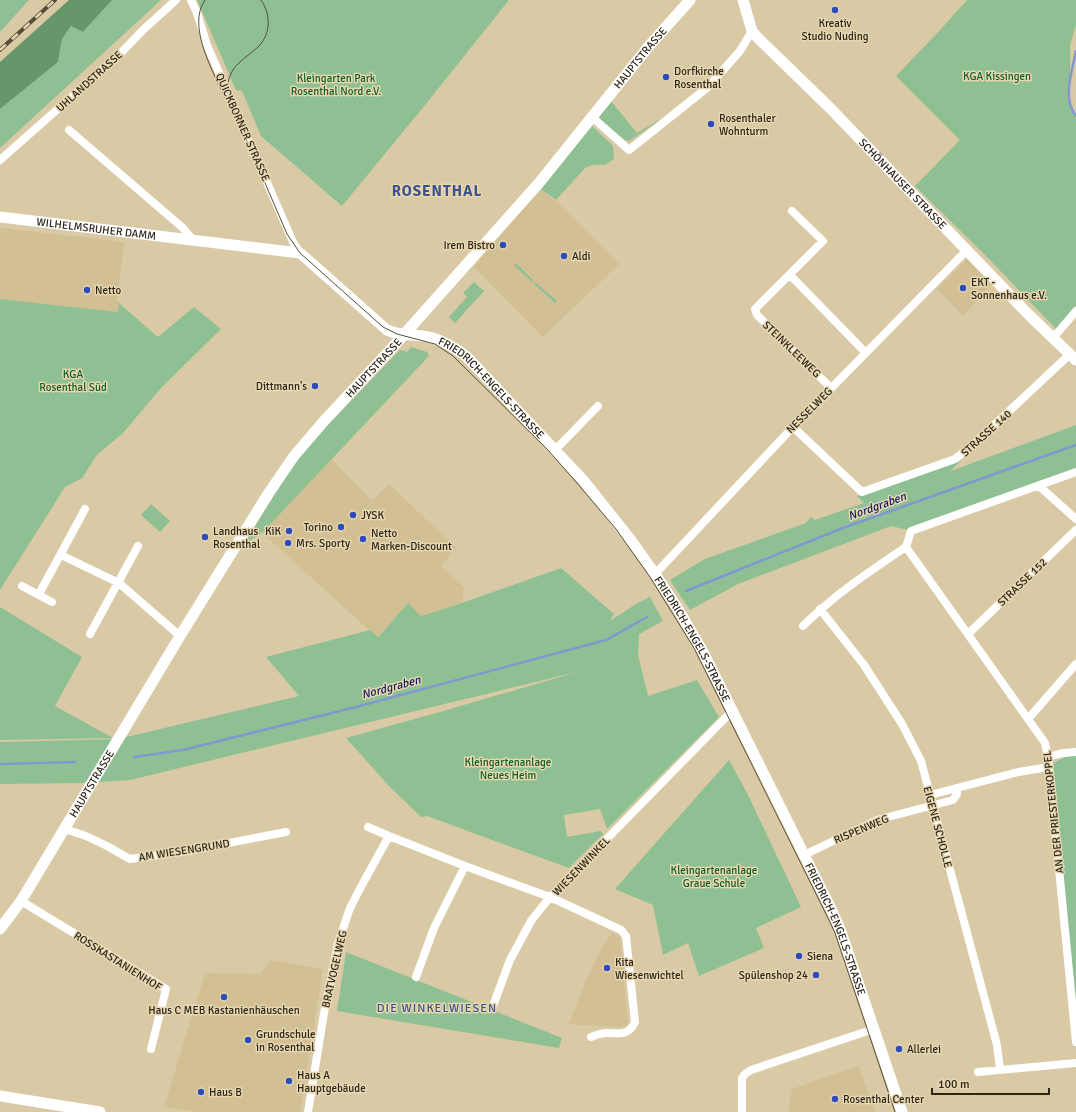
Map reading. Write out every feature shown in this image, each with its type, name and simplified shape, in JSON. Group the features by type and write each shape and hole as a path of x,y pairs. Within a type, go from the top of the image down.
{"main road":[{"name":"HAUPTSTRASSE","path":"0,929 21,901 180,636 264,500 294,456 535,187 651,43 690,0"},
{"name":"SCHÖNHAUSER STRASSE","path":"743,0 752,31 830,108 1073,357"},
{"name":"WILHELMSRUHER DAMM","path":"0,217 300,253"},
{"path":"300,253 387,330 396,334 404,335"},
{"name":"FRIEDRICH-ENGELS-STRASSE","path":"404,335 429,337 444,343 460,352 486,376 583,480 614,518 655,574 696,640 824,894 841,932 902,1112"},
{"path":"0,1096 100,1112"}],"street":[{"name":"UHLANDSTRASSE","path":"0,160 120,54 140,33 176,0"},
{"name":"QUICKBORNER STRASSE","path":"191,0 196,10 206,45 293,242 300,253"},
{"path":"592,117 629,150 708,87 740,51 752,31"},
{"path":"69,130 183,228 193,240"},
{"name":"STEINKLEEWEG","path":"792,211 823,241 755,309 757,315 831,388"},
{"name":"NESSELWEG","path":"655,574 793,427 967,250"},
{"path":"790,275 866,353"},
{"path":"1053,338 1076,311"},
{"name":"STRASSE 140","path":"793,427 862,492 956,459 1073,357"},
{"path":"555,450 598,406"},
{"path":"803,626 820,609 865,574 906,547 911,531 1076,472"},
{"path":"1038,486 1076,519"},
{"path":"39,594 61,556 85,509"},
{"name":"STRASSE 152","path":"968,634 1076,530"},
{"path":"90,634 138,546"},
{"name":"AN DER PRIESTERKOPPEL","path":"906,547 1045,743 1048,757 1076,1042"},
{"path":"61,556 119,583 180,636"},
{"path":"22,586 52,602"},
{"name":"EIGENE SCHOLLE","path":"820,609 864,665 902,724 920,761 997,1045 1000,1070"},
{"path":"1028,719 1076,664"},
{"name":"WIESENWINKEL","path":"591,1037 603,1033 622,1034 630,1030 635,1022 626,936 621,930 614,926 550,897 732,711"},
{"path":"1048,757 1063,753 1076,752"},
{"path":"930,795 1018,772 1049,767"},
{"name":"RISPENWEG","path":"804,855 877,820 953,800 957,794 957,788"},
{"path":"368,826 389,836 465,866 550,897 531,921 510,960 493,1006"},
{"name":"AM WIESENGRUND","path":"65,829 86,836 130,859 187,851 286,832"},
{"name":"BRATVOGELWEG","path":"308,1112 325,1006 338,943 350,908 389,836"},
{"path":"416,977 434,928 465,866"},
{"name":"ROSSKASTANIENHOF","path":"21,901 166,989 151,1049"},
{"path":"742,1112 742,1078 751,1070 874,1028"},
{"path":"978,1072 1076,1063"}],"shaded area":[{"path":"539,188 560,205 619,264 543,337 474,267"},
{"path":"1,228 124,242 117,301 119,303 118,312 0,300"},
{"name":"EKT - Sonnenhaus e.V.","path":"967,259 992,284 963,316 937,289"},
{"path":"331,459 372,501 389,484 456,548 441,566 464,587 462,603 421,616 408,603 377,637 262,533"},
{"name":"Kita Wiesenwichtel","path":"613,932 620,938 628,1023 623,1027 569,1024 583,987 601,949"},
{"name":"Grundschule in Rosenthal","path":"271,960 323,969 300,1112 199,1112 164,1107 205,973 260,974"},
{"name":"Rosenthal Center","path":"859,1066 875,1112 788,1112 792,1089"}],"green space":[{"path":"0,0 29,0 0,32"},
{"path":"69,0 112,0 83,32 71,26 62,39 58,62 0,109 0,62"},
{"path":"112,0 161,0 0,148 0,109 58,62 62,39 71,26 83,32"},
{"name":"Kleingarten Park Rosenthal Nord e.V.","path":"197,0 509,0 342,206 261,136 242,91 236,90"},
{"name":"KGA Kissingen","path":"967,0 1076,0 1076,25 1070,45 1070,107 1076,119 1076,306 1056,329 989,259 915,186 960,140 896,76"},
{"path":"611,101 637,133 668,115 629,141 625,140 599,119 599,115"},
{"path":"592,126 613,146 614,159 605,165 600,164 585,168 556,200 539,188"},
{"path":"516,263 533,280 532,282 514,265"},
{"path":"474,282 484,291 455,323 449,317 467,297 463,293"},
{"path":"535,282 557,301 555,303 534,284"},
{"name":"KGA Rosenthal Süd","path":"0,299 118,312 119,303 158,337 194,307 221,329 161,388 123,433 97,455 82,478 65,487 0,590"},
{"path":"411,347 427,352 429,356 262,533 244,544 295,462 325,428 400,350 407,352"},
{"path":"1076,425 1076,470 908,530 891,526 738,584 690,610 670,580 705,559 806,523 811,517 815,520 864,503 857,496 962,459 951,471"},
{"path":"151,504 170,521 160,532 141,515"},
{"name":"Kleingartenanlage Neues Heim","path":"561,568 614,614 610,621 636,604 650,597 663,621 639,634 638,655 648,696 697,680 719,717 607,829 600,809 564,815 567,837 601,831 603,834 569,868 427,816 421,817 388,785 346,738 577,672 130,780 82,783 0,784 0,742 118,739 299,696 266,657 370,630 378,637 408,603 421,616"},
{"path":"0,607 82,657 55,706 113,738 0,740"},
{"path":"1076,755 1076,1008 1052,764 1065,757"},
{"name":"Kleingartenanlage Graue Schule","path":"729,760 748,795 801,907 756,928 764,948 699,976 688,943 663,955 653,905 615,889"},
{"path":"346,952 562,1038 559,1048 337,1011"}],"waterway":[{"path":"1076,51 1069,85 1070,101 1076,116"},
{"name":"Nordgraben","path":"686,591 843,528 1076,445"},
{"name":"Nordgraben","path":"134,757 183,750 356,707 606,640 647,617"},
{"name":"Nordgraben","path":"0,764 75,762"}],"tram line":[{"path":"205,0 200,11 200,36 209,63 226,100"},
{"path":"261,0 267,11 268,17 268,29 266,35 259,46 242,60 232,71 228,82 228,93 231,104 287,234 300,253 383,327 397,334 435,344 453,356 547,449 616,529 650,577 694,648 835,933 895,1112"}],"railway":[{"path":"0,50 55,0"}],"place":[{"name":"Kreativ Studio Nuding","path":"835,10"},
{"name":"Dorfkirche Rosenthal","path":"666,77"},
{"name":"Rosenthaler Wohnturm","path":"711,124"},
{"name":"Irem Bistro","path":"503,245"},
{"name":"Aldi","path":"564,256"},
{"name":"EKT - Sonnenhaus e.V.","path":"963,288"},
{"name":"Netto","path":"87,290"},
{"name":"Dittmann's","path":"315,386"},
{"name":"JYSK","path":"353,515"},
{"name":"Torino","path":"341,527"},
{"name":"KiK","path":"289,531"},
{"name":"Landhaus Rosenthal","path":"205,537"},
{"name":"Netto Marken-Discount","path":"363,539"},
{"name":"Mrs. Sporty","path":"288,543"},
{"name":"Siena","path":"799,956"},
{"name":"Kita Wiesenwichtel","path":"607,968"},
{"name":"Spülenshop 24","path":"816,975"},
{"name":"Haus C MEB Kastanienhäuschen","path":"224,997"},
{"name":"Grundschule in Rosenthal","path":"248,1040"},
{"name":"Allerlei","path":"899,1049"},
{"name":"Haus A Hauptgebäude","path":"289,1081"},
{"name":"Haus B","path":"201,1092"},
{"name":"Rosenthal Center","path":"835,1099"}],"district":[{"name":"ROSENTHAL","path":"437,191"},
{"name":"DIE WINKELWIESEN","path":"437,1008"}]}
